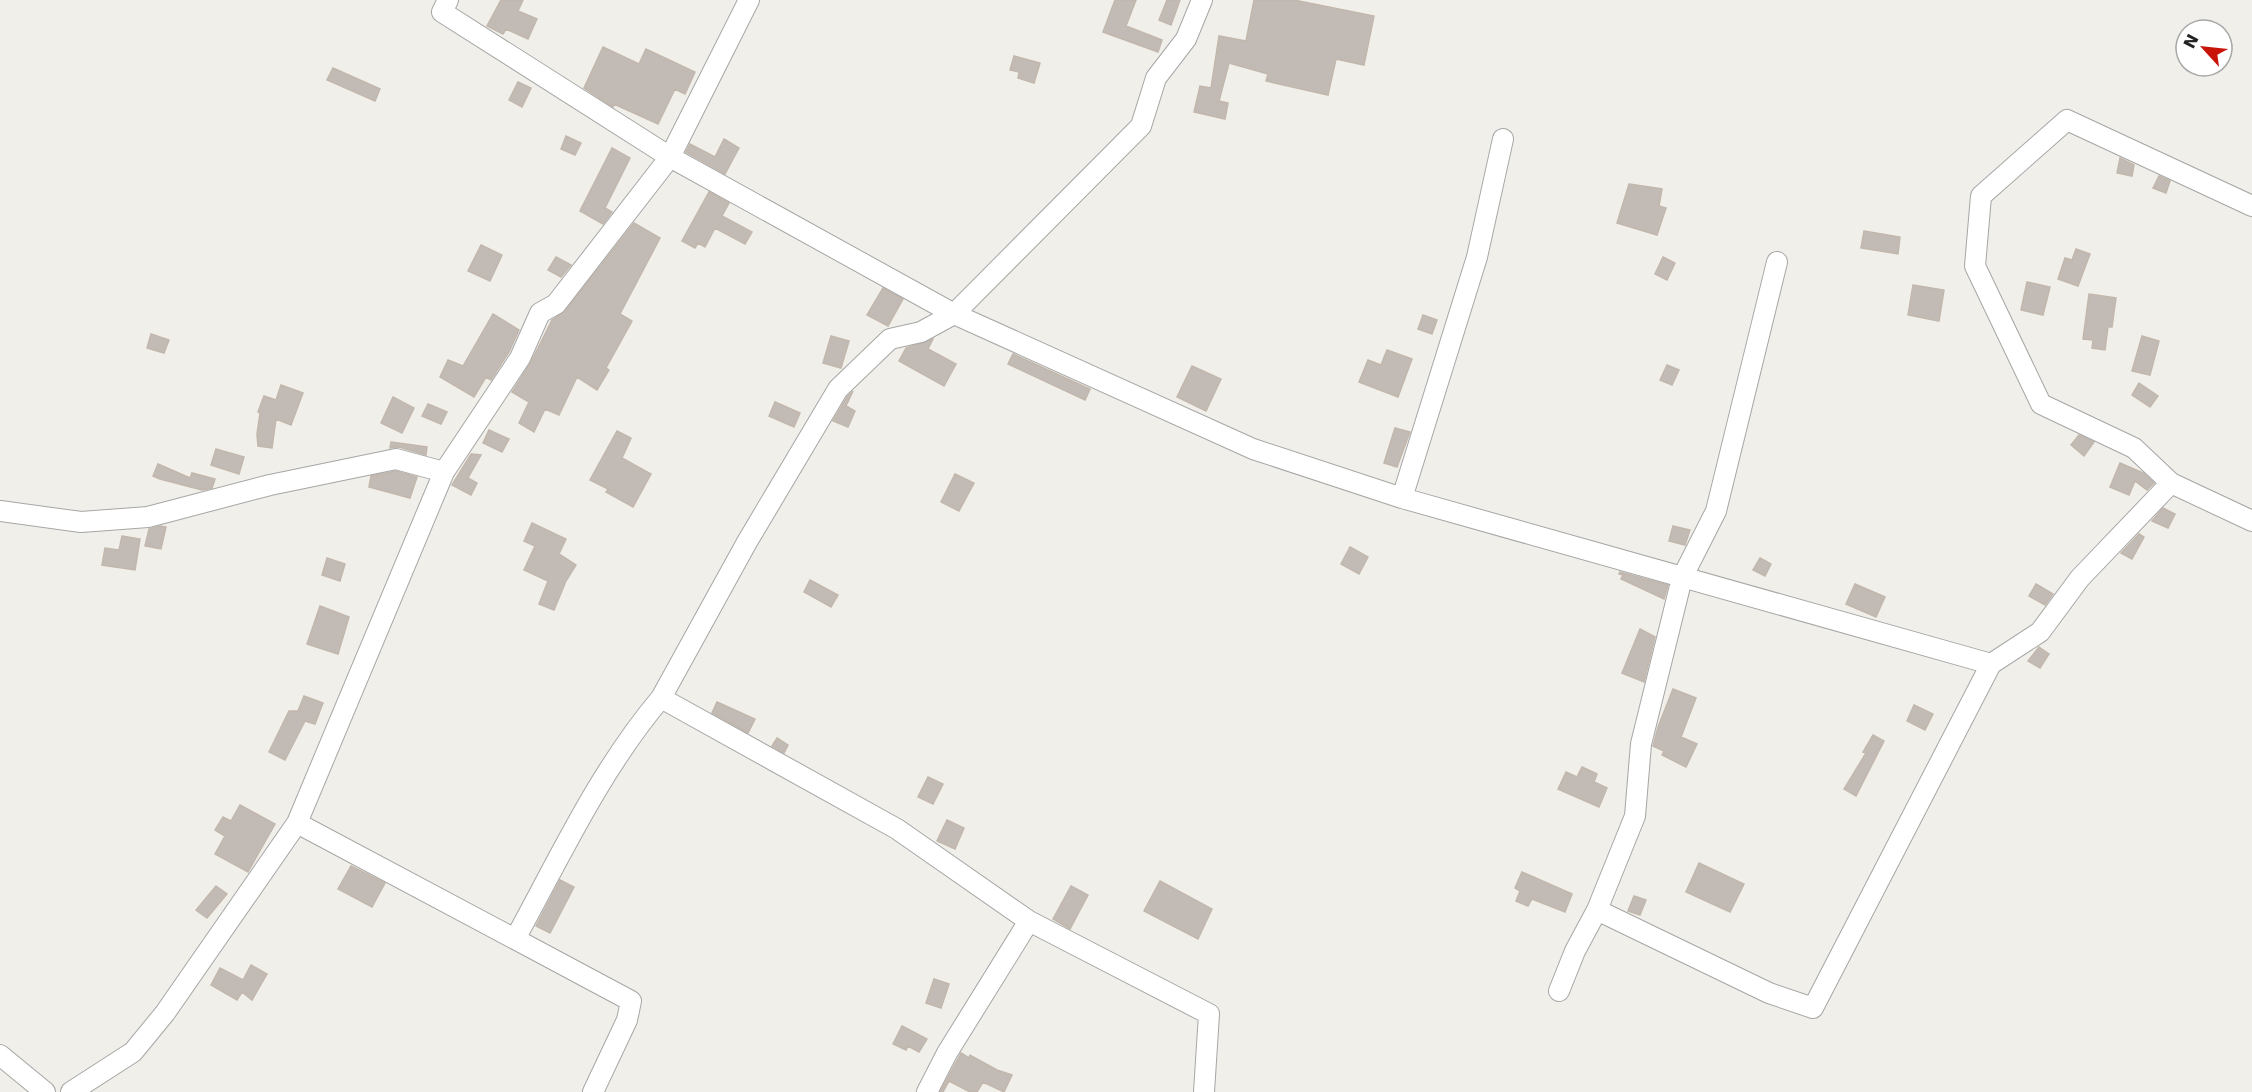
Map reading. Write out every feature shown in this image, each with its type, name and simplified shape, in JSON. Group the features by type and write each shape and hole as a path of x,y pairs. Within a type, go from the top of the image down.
{"street":[{"path":"448,0 442,12 670,157 954,314 1252,449 1402,498 1991,664"},
{"path":"71,1092 133,1052 165,1013 297,823 444,472 520,358 540,313 556,304 670,157 749,0"},
{"path":"515,939 597,788 642,721 661,698 747,542 838,389 890,339 921,332 954,314 1141,126 1156,78 1186,39 1202,0"},
{"path":"2252,206 2067,120 1981,196 1975,266 2041,404 2134,448 2171,483 2252,521"},
{"path":"1402,498 1477,256 1503,139"},
{"path":"1559,991 1575,951 1597,910 1635,816 1641,744 1682,578 1716,511 1778,262"},
{"path":"0,511 81,522 148,517 270,485 396,459 444,472"},
{"path":"1597,910 1768,993 1813,1008 1991,664 2040,632 2080,578 2171,483"},
{"path":"661,698 897,829 1029,921 1209,1014 1204,1092"},
{"path":"297,823 631,1001 627,1020 593,1092"},
{"path":"927,1092 947,1053 1029,921"},
{"path":"0,1055 45,1092"}],"building":[{"path":"501,0 523,0 518,11 537,19 528,39 506,29 503,34 487,26"},
{"path":"1115,0 1136,0 1126,26 1162,40 1158,52 1103,32"},
{"path":"1167,0 1180,0 1171,25 1159,20"},
{"path":"1254,0 1294,0 1374,16 1364,65 1336,59 1328,95 1266,81 1268,74 1229,63 1219,101 1228,103 1225,119 1194,112 1200,86 1211,88 1219,36 1246,41"},
{"path":"603,47 639,64 646,49 695,72 685,94 675,89 658,124 614,104 613,107 584,88"},
{"path":"1014,56 1040,63 1034,83 1018,78 1019,72 1010,70"},
{"path":"333,68 380,89 375,101 327,80"},
{"path":"518,82 531,88 522,107 509,100"},
{"path":"566,136 581,143 575,155 561,149"},
{"path":"724,139 739,148 725,174 686,152 690,144 715,157"},
{"path":"612,148 630,158 605,208 612,212 603,224 580,211"},
{"path":"2120,158 2134,165 2132,176 2117,173"},
{"path":"2159,176 2170,181 2166,193 2153,188"},
{"path":"1629,184 1662,189 1659,206 1666,208 1657,235 1617,223"},
{"path":"709,192 729,203 722,216 752,232 745,244 715,228 705,247 698,243 695,248 682,241"},
{"path":"634,223 660,238 620,314 632,321 606,368 609,370 597,390 577,377 559,415 545,409 534,432 519,423 529,402 512,392 530,364 552,320 565,311"},
{"path":"1864,231 1900,237 1898,254 1861,248"},
{"path":"481,245 502,255 490,281 468,271"},
{"path":"2076,249 2090,254 2078,286 2058,279 2065,258 2072,260"},
{"path":"556,257 571,265 561,277 548,270"},
{"path":"1663,257 1675,263 1667,280 1655,274"},
{"path":"2027,282 2050,287 2043,315 2021,310"},
{"path":"1913,285 1944,290 1939,321 1908,315"},
{"path":"883,288 903,299 888,326 867,315"},
{"path":"2089,294 2116,298 2112,327 2108,327 2105,350 2092,348 2093,340 2083,339"},
{"path":"493,314 519,330 509,352 491,380 486,377 474,397 440,377 448,360 463,366"},
{"path":"1423,315 1437,320 1432,334 1418,329"},
{"path":"151,334 169,340 164,353 147,348"},
{"path":"831,336 849,341 841,368 823,363"},
{"path":"2142,336 2159,341 2150,375 2132,371"},
{"path":"933,339 928,349 956,364 944,386 899,361 906,348"},
{"path":"1387,350 1412,359 1398,397 1359,382 1368,360 1381,365"},
{"path":"1013,354 1090,389 1085,400 1008,364"},
{"path":"1667,365 1679,370 1672,385 1660,380"},
{"path":"1192,366 1221,379 1206,411 1177,397"},
{"path":"2139,383 2158,396 2150,407 2132,395"},
{"path":"281,385 303,393 291,425 276,419 272,448 258,446 260,413 258,412 264,396 276,400"},
{"path":"853,391 846,406 855,411 848,427 833,421"},
{"path":"393,397 414,408 402,433 381,423"},
{"path":"775,402 800,413 794,427 769,416"},
{"path":"428,404 447,412 441,424 422,416"},
{"path":"1395,428 1410,432 1397,467 1384,463"},
{"path":"489,430 509,439 502,452 483,443"},
{"path":"617,431 631,438 622,458 651,474 633,507 606,492 608,489 590,480"},
{"path":"2079,435 2094,442 2084,456 2071,445"},
{"path":"391,442 427,447 426,455 399,447 390,448"},
{"path":"216,449 244,457 239,474 211,465"},
{"path":"471,454 481,455 468,478 477,483 471,495 452,485"},
{"path":"2120,463 2143,473 2154,483 2147,490 2135,481 2129,495 2110,487"},
{"path":"158,464 190,478 192,473 215,479 212,488 202,490 153,476"},
{"path":"396,471 417,477 410,498 369,487 371,476"},
{"path":"955,474 974,483 959,511 941,502"},
{"path":"2163,508 2175,514 2168,528 2152,521"},
{"path":"532,523 566,539 559,554 576,565 566,581 554,610 539,604 548,581 524,570 535,546 524,541"},
{"path":"1673,526 1690,530 1685,545 1669,541"},
{"path":"166,527 161,549 145,546 149,529"},
{"path":"2139,534 2144,537 2132,559 2121,553"},
{"path":"122,536 140,539 135,570 102,565 105,548 119,550"},
{"path":"1350,547 1368,557 1359,574 1341,564"},
{"path":"327,558 345,564 340,581 322,575"},
{"path":"1760,558 1771,564 1765,576 1753,570"},
{"path":"1620,572 1668,585 1664,599 1621,579 1623,575 1619,574"},
{"path":"810,580 838,595 831,607 804,592"},
{"path":"1855,584 1885,597 1876,617 1846,604"},
{"path":"2036,584 2053,594 2045,605 2029,596"},
{"path":"320,606 349,617 338,654 307,644"},
{"path":"1640,629 1655,637 1644,682 1622,673"},
{"path":"2039,647 2049,654 2040,668 2028,661"},
{"path":"1673,689 1696,698 1681,737 1697,744 1686,767 1662,755 1664,751 1653,746"},
{"path":"304,696 323,703 315,724 305,721 285,760 269,752 289,711 298,711"},
{"path":"717,702 755,719 748,733 712,713"},
{"path":"1914,705 1933,714 1925,730 1907,721"},
{"path":"1873,735 1884,741 1856,796 1844,789 1866,753 1863,752"},
{"path":"777,738 788,745 784,753 772,746"},
{"path":"1582,767 1597,774 1594,782 1607,788 1599,807 1558,789 1566,772 1577,777"},
{"path":"928,777 943,784 933,804 918,797"},
{"path":"240,805 275,824 248,872 215,854 225,836 215,830 223,817 231,821"},
{"path":"947,820 964,828 955,849 937,841"},
{"path":"1699,863 1744,884 1730,912 1686,892"},
{"path":"351,866 385,883 372,907 338,889"},
{"path":"1522,872 1572,894 1565,912 1532,899 1528,906 1516,901 1520,891 1515,888"},
{"path":"560,880 574,887 550,933 536,926"},
{"path":"1160,881 1212,909 1198,939 1144,911"},
{"path":"216,886 227,894 207,918 196,910"},
{"path":"1071,886 1088,895 1070,929 1053,919"},
{"path":"1634,896 1646,900 1640,915 1628,911"},
{"path":"251,965 267,974 252,1000 242,992 237,1000 211,985 220,968 243,980"},
{"path":"934,979 949,984 941,1008 926,1003"},
{"path":"902,1026 927,1039 919,1052 908,1046 906,1050 893,1044"},
{"path":"961,1053 1012,1075 1004,1092 983,1082 977,1092 970,1092 949,1081 943,1092 940,1092"}]}
